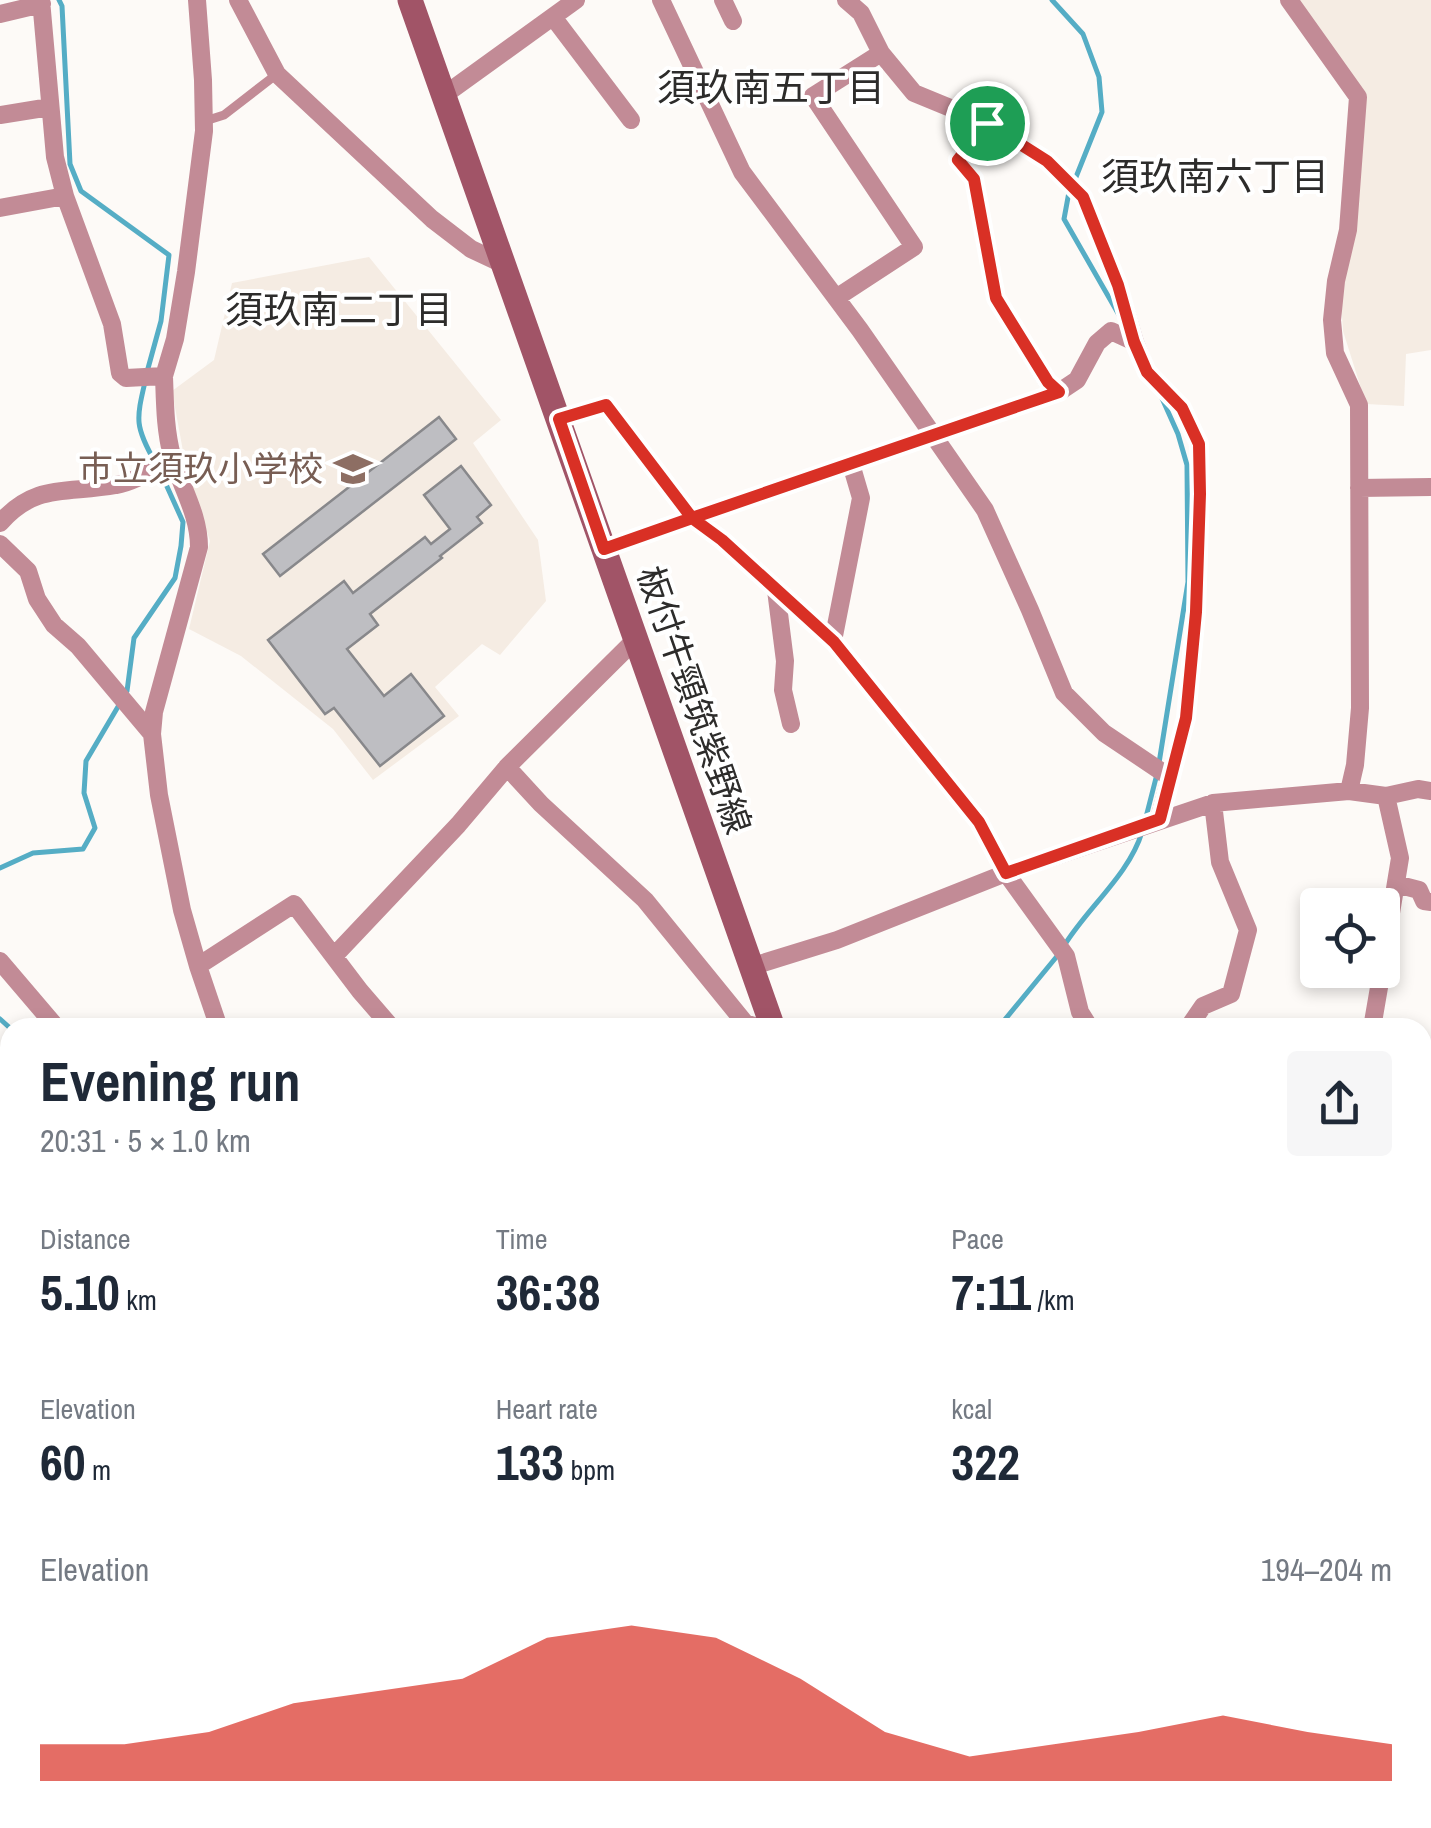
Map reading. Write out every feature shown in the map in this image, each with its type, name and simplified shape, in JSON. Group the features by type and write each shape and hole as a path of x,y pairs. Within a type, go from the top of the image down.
{"main road":[{"name":"板付牛頸筑紫野線","path":"410,0 769,1018"}],"street":[{"path":"196,0 204,121 192,234 174,338 158,377 165,427 199,528 199,547 154,712 152,734 182,910 216,1018"},
{"path":"238,0 277,74 432,218 471,248 504,264"},
{"path":"443,96 576,0"},
{"path":"660,0 742,172 985,510 1064,693 1104,733 1171,778"},
{"path":"724,0 733,22"},
{"path":"846,0 862,13 881,53 914,92 987,123 1047,161 1083,197 1147,372 1182,408 1199,444 1200,514 1186,718 1160,819"},
{"path":"1289,0 1358,97 1348,230 1332,320 1335,353 1359,405 1360,708 1349,791"},
{"path":"0,14 42,2 55,157 112,324 120,374 126,378 158,377"},
{"path":"552,17 631,120"},
{"path":"836,298 914,247 812,96 881,53"},
{"path":"0,115 50,108"},
{"path":"987,123 958,160 974,179 996,298 1048,382 1059,392"},
{"path":"0,208 66,196"},
{"path":"604,549 1059,392 1077,380 1098,343 1111,331 1134,342"},
{"path":"559,419 606,405 692,518 722,540 834,642 979,822 1006,873 1066,956 1084,1018"},
{"path":"0,523 12,509 42,492 120,485 173,459"},
{"path":"834,642 861,498 851,464"},
{"path":"1359,488 1431,487"},
{"path":"0,544 28,571 37,599 54,625 78,646 152,734"},
{"path":"776,590 785,661 783,690 791,724"},
{"path":"334,955 508,767 636,640"},
{"path":"508,767 645,900 740,1018"},
{"path":"750,968 837,940 1006,873 1213,802 1349,791 1386,796 1418,789 1431,791"},
{"path":"1386,796 1400,858 1395,888"},
{"path":"1195,1018 1203,1006 1231,994 1248,930 1220,862 1213,802"},
{"path":"1396,884 1419,890 1424,901 1431,902"},
{"path":"198,966 294,904 383,1018"},
{"path":"0,960 49,1018"},
{"path":"1374,1018 1379,988"}],"lane":[{"path":"204,121 224,115 277,74"}],"shaded area":[{"path":"1298,0 1431,0 1431,350 1406,354 1404,406 1366,404 1343,331 1340,285 1362,95"},
{"path":"369,257 501,420 473,443 538,540 546,601 500,655 482,644 435,687 459,716 373,780 333,729 241,656 189,629 210,541 187,473 172,391 214,360 232,283"}],"building":[{"path":"439,417 456,439 280,576 263,554"},
{"path":"461,466 491,505 477,517 482,523 370,614 378,625 347,649 384,696 411,674 444,716 380,766 334,708 325,714 268,640 344,581 353,593 425,537 431,544 450,529 424,495"}],"waterway":[{"path":"59,0 70,164 81,191 169,255 161,321 147,372"},
{"path":"1052,0 1083,34 1099,77 1102,112 1074,182"},
{"path":"1069,192 1064,219 1119,315"},
{"path":"145,382 139,423 155,462"},
{"path":"1159,763 1188,582 1187,465 1161,396"},
{"path":"125,695 134,638 175,578 181,546 183,522 160,471"},
{"path":"0,868 33,853 83,849 95,828 84,793 86,761 119,705"},
{"path":"1145,821 1157,774"},
{"path":"1064,946 1128,863 1142,832"},
{"path":"1006,1018 1058,955"}],"place":[{"name":"市立須玖小学校","path":"353,469"}],"district":[{"name":"須玖南五丁目","path":"771,88"},
{"name":"須玖南六丁目","path":"1215,177"},
{"name":"須玖南二丁目","path":"339,310"}],"route":[{"path":"987,123 958,160 974,179 996,298 1048,382 1059,392 692,518 606,405 559,419 604,549 692,518 722,540 834,642 979,822 1006,873 1160,819 1186,718 1196,612 1199,444 1182,408 1147,372 1083,197 1047,161 987,123"}]}
